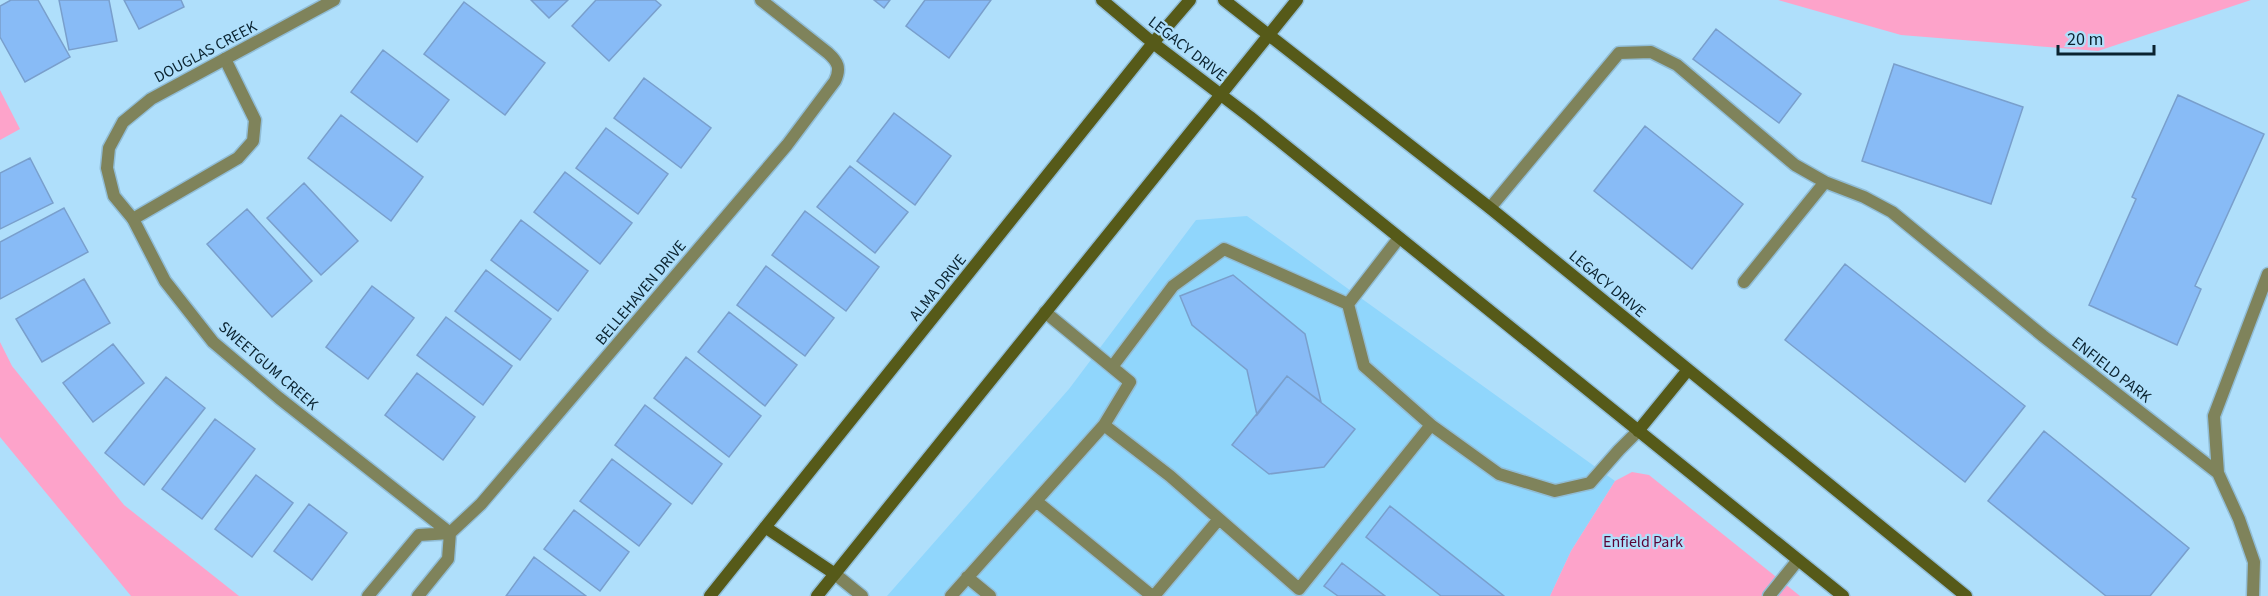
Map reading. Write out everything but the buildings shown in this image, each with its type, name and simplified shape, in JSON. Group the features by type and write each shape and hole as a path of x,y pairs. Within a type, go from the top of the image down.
{"main road":[{"name":"LEGACY DRIVE","path":"1102,0 1843,596"},
{"name":"ALMA DRIVE","path":"710,596 1153,43 1190,0"},
{"name":"LEGACY DRIVE","path":"1224,0 1490,208 1687,371 1966,596"},
{"path":"818,596 1297,0"},
{"path":"1638,431 1687,371"},
{"path":"765,527 836,574"}],"street":[{"name":"DOUGLAS CREEK","path":"109,148 123,122 151,99 334,0"},
{"name":"BELLEHAVEN DRIVE","path":"450,533 481,504 787,145 835,81 839,72 838,62 761,0"},
{"name":"ENFIELD PARK","path":"1490,208 1619,53 1651,52 1677,65 1795,165 1825,182 1864,197 1892,212 2043,336 2218,473"},
{"path":"133,219 238,158 253,141 255,120 225,58"},
{"name":"SWEETGUM CREEK","path":"109,148 107,168 114,196 133,219 165,281 213,342 279,398 450,533"},
{"path":"1744,282 1825,182"},
{"path":"1348,304 1399,238"},
{"path":"1112,367 1173,286 1224,249 1348,304"},
{"name":"ENFIELD PARK","path":"2253,596 2254,562 2239,519 2218,473 2214,416 2268,274"},
{"path":"1348,304 1364,366 1431,425 1499,474 1555,491 1590,483 1618,450 1638,431"},
{"path":"951,596 1104,425 1130,382 1045,312"},
{"path":"1104,425 1170,476 1296,592 1431,425"},
{"path":"1036,501 1153,596 1219,519"},
{"path":"368,596 419,535 450,533 448,559 418,596"},
{"path":"1769,596 1798,560"},
{"path":"836,574 862,596"},
{"path":"968,577 990,596"}],"shaded area":[{"path":"1247,216 1615,481 1571,551 1550,596 887,596 1069,389 1196,220"}],"green space":[{"path":"1778,0 2251,0 2098,51 1901,35"},
{"path":"0,90 20,129 0,140"},
{"path":"0,342 12,366 124,505 239,596 131,596 0,437"},
{"name":"Enfield Park","path":"1632,472 1649,475 1800,596 1550,596 1571,551 1615,481"}]}
